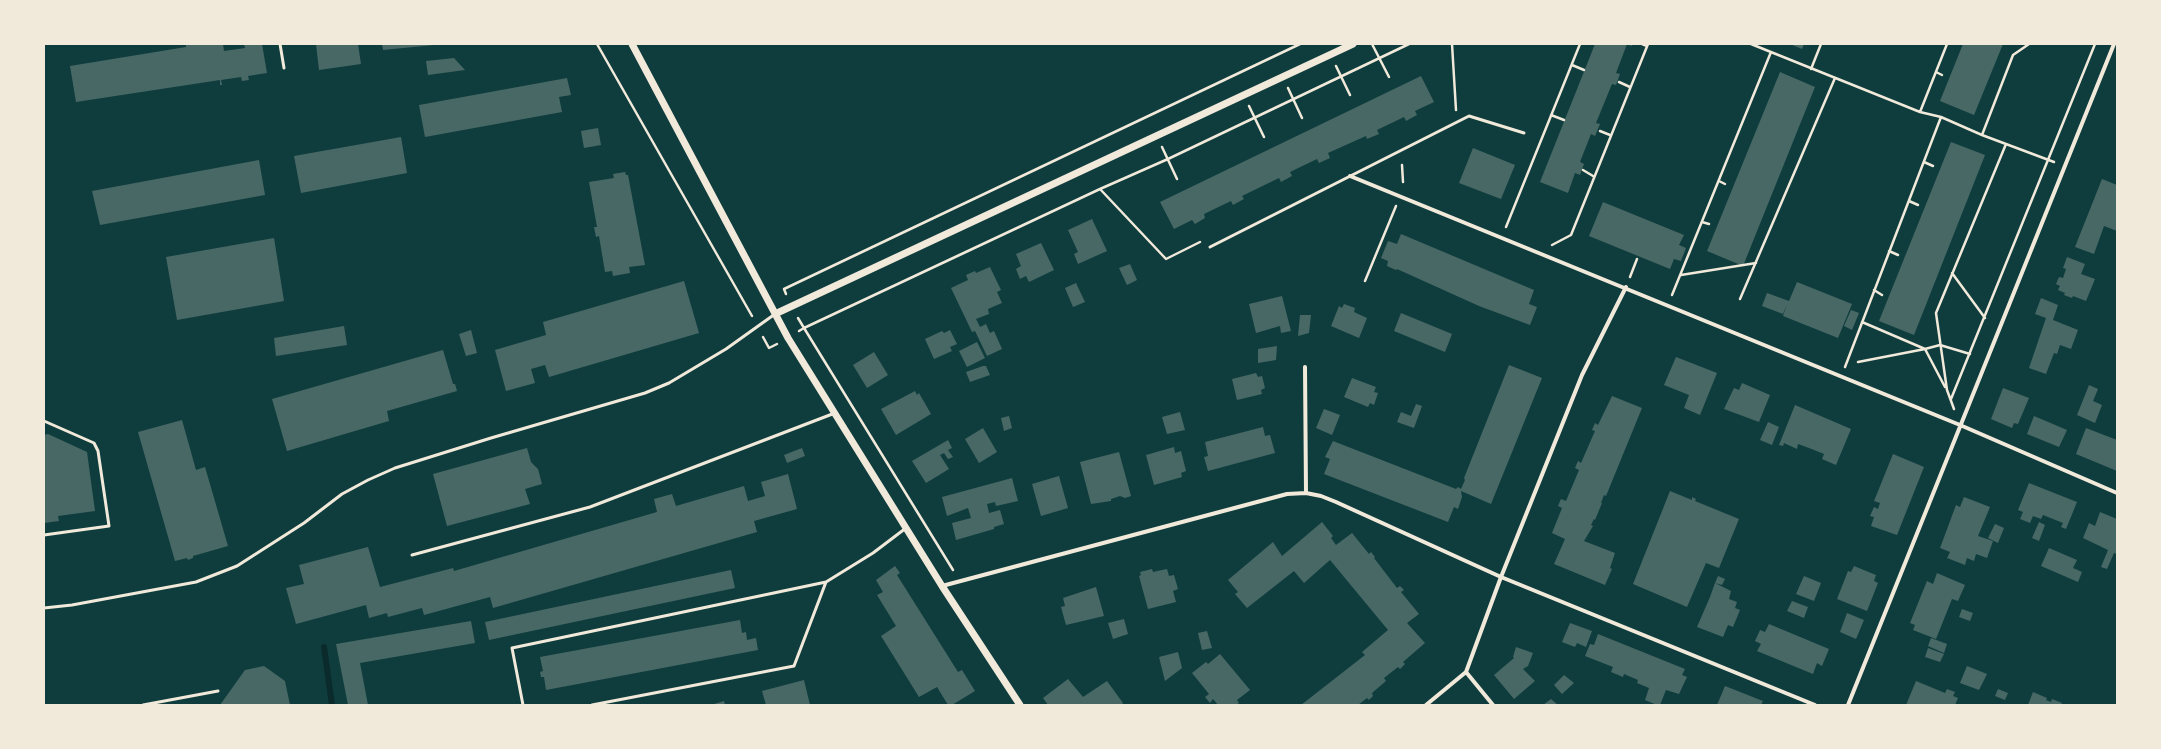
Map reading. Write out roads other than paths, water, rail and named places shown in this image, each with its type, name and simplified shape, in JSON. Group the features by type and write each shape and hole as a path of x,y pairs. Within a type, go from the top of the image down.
{"street":[{"path":"632,44 788,338 942,586 1020,705"},
{"path":"775,314 1353,44"},
{"path":"1848,705 2114,44"},
{"path":"1350,176 1626,287 1960,425 2117,493"},
{"path":"1426,705 1466,672 1501,577 1582,375 1626,287"},
{"path":"1305,367 1306,493"},
{"path":"942,586 1287,494 1306,493 1331,500 1501,577 1815,705"},
{"path":"1466,672 1493,705"}],"lane":[{"path":"280,44 284,68"},
{"path":"1210,247 1469,116 1524,133"},
{"path":"44,608 72,605 196,582 237,566 304,523 342,494 368,480 395,468 491,438 645,394 669,383 726,349 775,314"},
{"path":"412,555 590,507 835,413"},
{"path":"44,421 94,443 98,451 109,526 44,534"},
{"path":"523,705 512,648 826,582 873,553 906,528"},
{"path":"592,705 794,666 826,582"},
{"path":"143,705 218,691"}],"waterway":[{"path":"324,647 332,705"}]}
